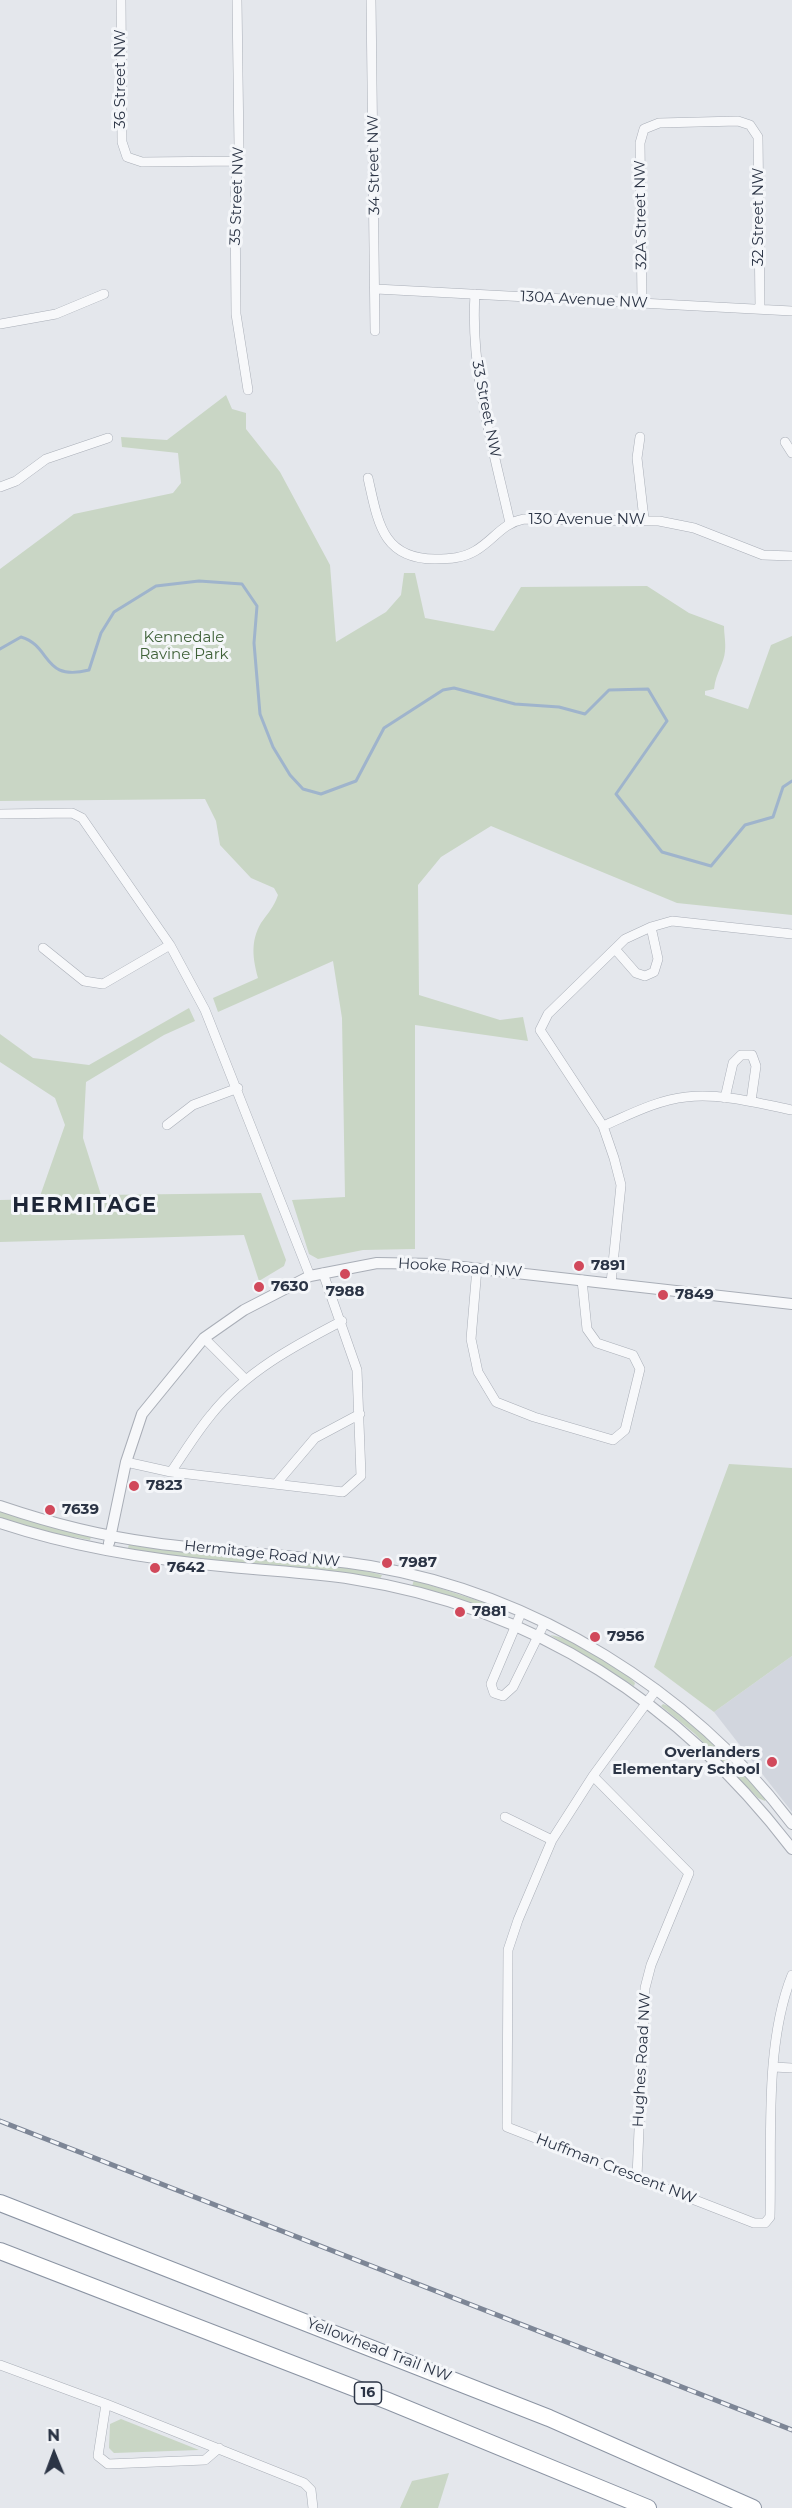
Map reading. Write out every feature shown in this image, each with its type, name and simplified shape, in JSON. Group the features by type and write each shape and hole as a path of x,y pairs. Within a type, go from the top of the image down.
{"highway":[{"name":"Yellowhead Trail NW","path":"0,2203 444,2376 753,2508"},
{"name":"16","path":"0,2250 388,2401 648,2508"},
{"path":"700,2484 761,2508"},
{"path":"616,2493 643,2508"}],"street":[{"name":"36 Street NW","path":"121,0 122,142 127,157 142,162 238,161"},
{"name":"35 Street NW","path":"237,0 236,314 248,390"},
{"name":"34 Street NW","path":"371,0 375,331"},
{"name":"32A Street NW","path":"642,302 640,143 644,129 659,123 738,121 753,127"},
{"name":"32 Street NW","path":"753,127 759,145 760,309"},
{"name":"130A Avenue NW","path":"376,289 792,311"},
{"path":"0,324 56,314 104,294"},
{"name":"33 Street NW","path":"475,294 473,333 477,371 510,523"},
{"path":"640,437 637,458 644,519"},
{"path":"0,487 16,481 46,459 108,438"},
{"path":"785,442 792,453"},
{"name":"130 Avenue NW","path":"368,478 378,517 391,543 404,555 412,558 448,559 468,555 510,523 524,519 644,519 694,528 763,555 792,556"},
{"path":"0,814 72,813 82,818 170,945 205,1010 238,1088 310,1276"},
{"path":"611,1283 621,1185 603,1126 540,1030 548,1014 625,939 651,927 672,921 792,934"},
{"path":"615,950 636,973 645,976 654,972 658,959 651,927"},
{"path":"43,948 84,981 103,984 170,945"},
{"path":"725,1098 733,1063 741,1054 752,1055 756,1066 751,1101"},
{"path":"167,1125 192,1105 238,1088"},
{"path":"603,1126 645,1108 686,1097 751,1101 792,1110"},
{"name":"Hooke Road NW","path":"107,1551 126,1462 142,1414 204,1338 244,1310 310,1276 377,1263 436,1263 792,1304"},
{"path":"477,1268 471,1339 478,1372 496,1402 534,1418 613,1440 625,1430 640,1369 633,1355 597,1343 587,1329 582,1280"},
{"path":"126,1462 171,1472 342,1492 361,1476 357,1370 342,1321 323,1273"},
{"path":"171,1472 211,1414 245,1379 294,1346 342,1321"},
{"path":"204,1338 245,1379"},
{"path":"276,1484 315,1438 360,1414"},
{"name":"Hermitage Road NW","path":"0,1506 110,1536 154,1543 370,1566 461,1588 586,1644 656,1690 727,1750 755,1779 792,1824"},
{"name":"Hermitage Road NW","path":"0,1523 107,1551 384,1585 439,1598 515,1626 596,1667 646,1702 724,1769 792,1849"},
{"path":"521,1613 491,1684 494,1693 503,1696 513,1687 544,1624"},
{"name":"Huffman Crescent NW","path":"656,1690 593,1776 552,1840 508,1950 507,2127 754,2223 765,2223 770,2217 774,2067 782,2001 792,1975"},
{"name":"Hughes Road NW","path":"593,1776 689,1872 651,1965 645,1988 637,2177"},
{"path":"505,1817 552,1840"},
{"path":"774,2067 792,2068"},
{"path":"0,2365 106,2404 304,2483 311,2490 313,2508"},
{"path":"106,2404 98,2456 108,2464 205,2460 219,2448"}],"shaded area":[{"name":"Overlanders Elementary School","path":"792,1656 792,1812 714,1712"}],"green space":[{"name":"Kennedale Ravine Park","path":"226,395 232,409 246,413 246,429 280,472 330,565 336,642 386,612 401,595 404,573 415,573 425,618 494,631 521,587 647,586 689,613 724,626 723,660 714,689 705,691 705,695 748,709 771,645 792,636 792,915 677,903 491,826 441,857 418,885 419,995 500,1020 523,1017 528,1041 415,1025 415,1249 363,1250 318,1259 309,1254 292,1200 345,1197 342,1018 333,961 218,1012 213,998 258,978 254,957 255,937 278,895 274,888 251,878 220,845 216,821 205,799 0,801 0,569 74,514 173,493 181,483 178,453 122,447 121,437 167,440"},
{"path":"189,1008 195,1021 164,1035 86,1082 83,1138 101,1195 261,1193 286,1260 284,1266 259,1281 244,1235 0,1242 0,1200 39,1199 65,1125 55,1098 0,1062 0,1034 33,1058 89,1065"},
{"path":"729,1464 792,1468 792,1656 714,1712 654,1667"},
{"path":"0,1511 91,1537 90,1540 51,1533 0,1518"},
{"path":"129,1544 357,1569 382,1575 380,1579 136,1552 128,1548"},
{"path":"414,1580 495,1606 503,1613 503,1616 412,1586"},
{"path":"550,1635 571,1641 596,1653 628,1676 635,1683 634,1686"},
{"path":"663,1704 671,1707 715,1744 766,1799 765,1801 758,1798 695,1734 661,1706"},
{"path":"121,2419 199,2450 114,2453 109,2448 110,2424"},
{"path":"449,2473 438,2508 400,2508 412,2481"}],"waterway":[{"path":"0,649 21,637 31,641 55,667 63,671 89,670 101,633 114,612 156,586 199,581 242,584 257,606 254,643 260,714 273,747 290,775 303,789 321,794 356,781 384,728 443,690 454,688 515,704 559,707 585,714 609,690 648,689 667,721 616,794 662,852 711,866 745,825 773,817 783,787 792,781"}],"railway":[{"path":"0,2121 792,2430"}],"place":[{"name":"7891","path":"579,1266"},
{"name":"7988","path":"345,1274"},
{"name":"7630","path":"259,1287"},
{"name":"7849","path":"663,1295"},
{"name":"7823","path":"134,1486"},
{"name":"7639","path":"50,1510"},
{"name":"7987","path":"387,1563"},
{"name":"7642","path":"155,1568"},
{"name":"7881","path":"460,1612"},
{"name":"7956","path":"595,1637"},
{"name":"Overlanders Elementary School","path":"772,1762"}],"district":[{"name":"HERMITAGE","path":"85,1206"}]}
